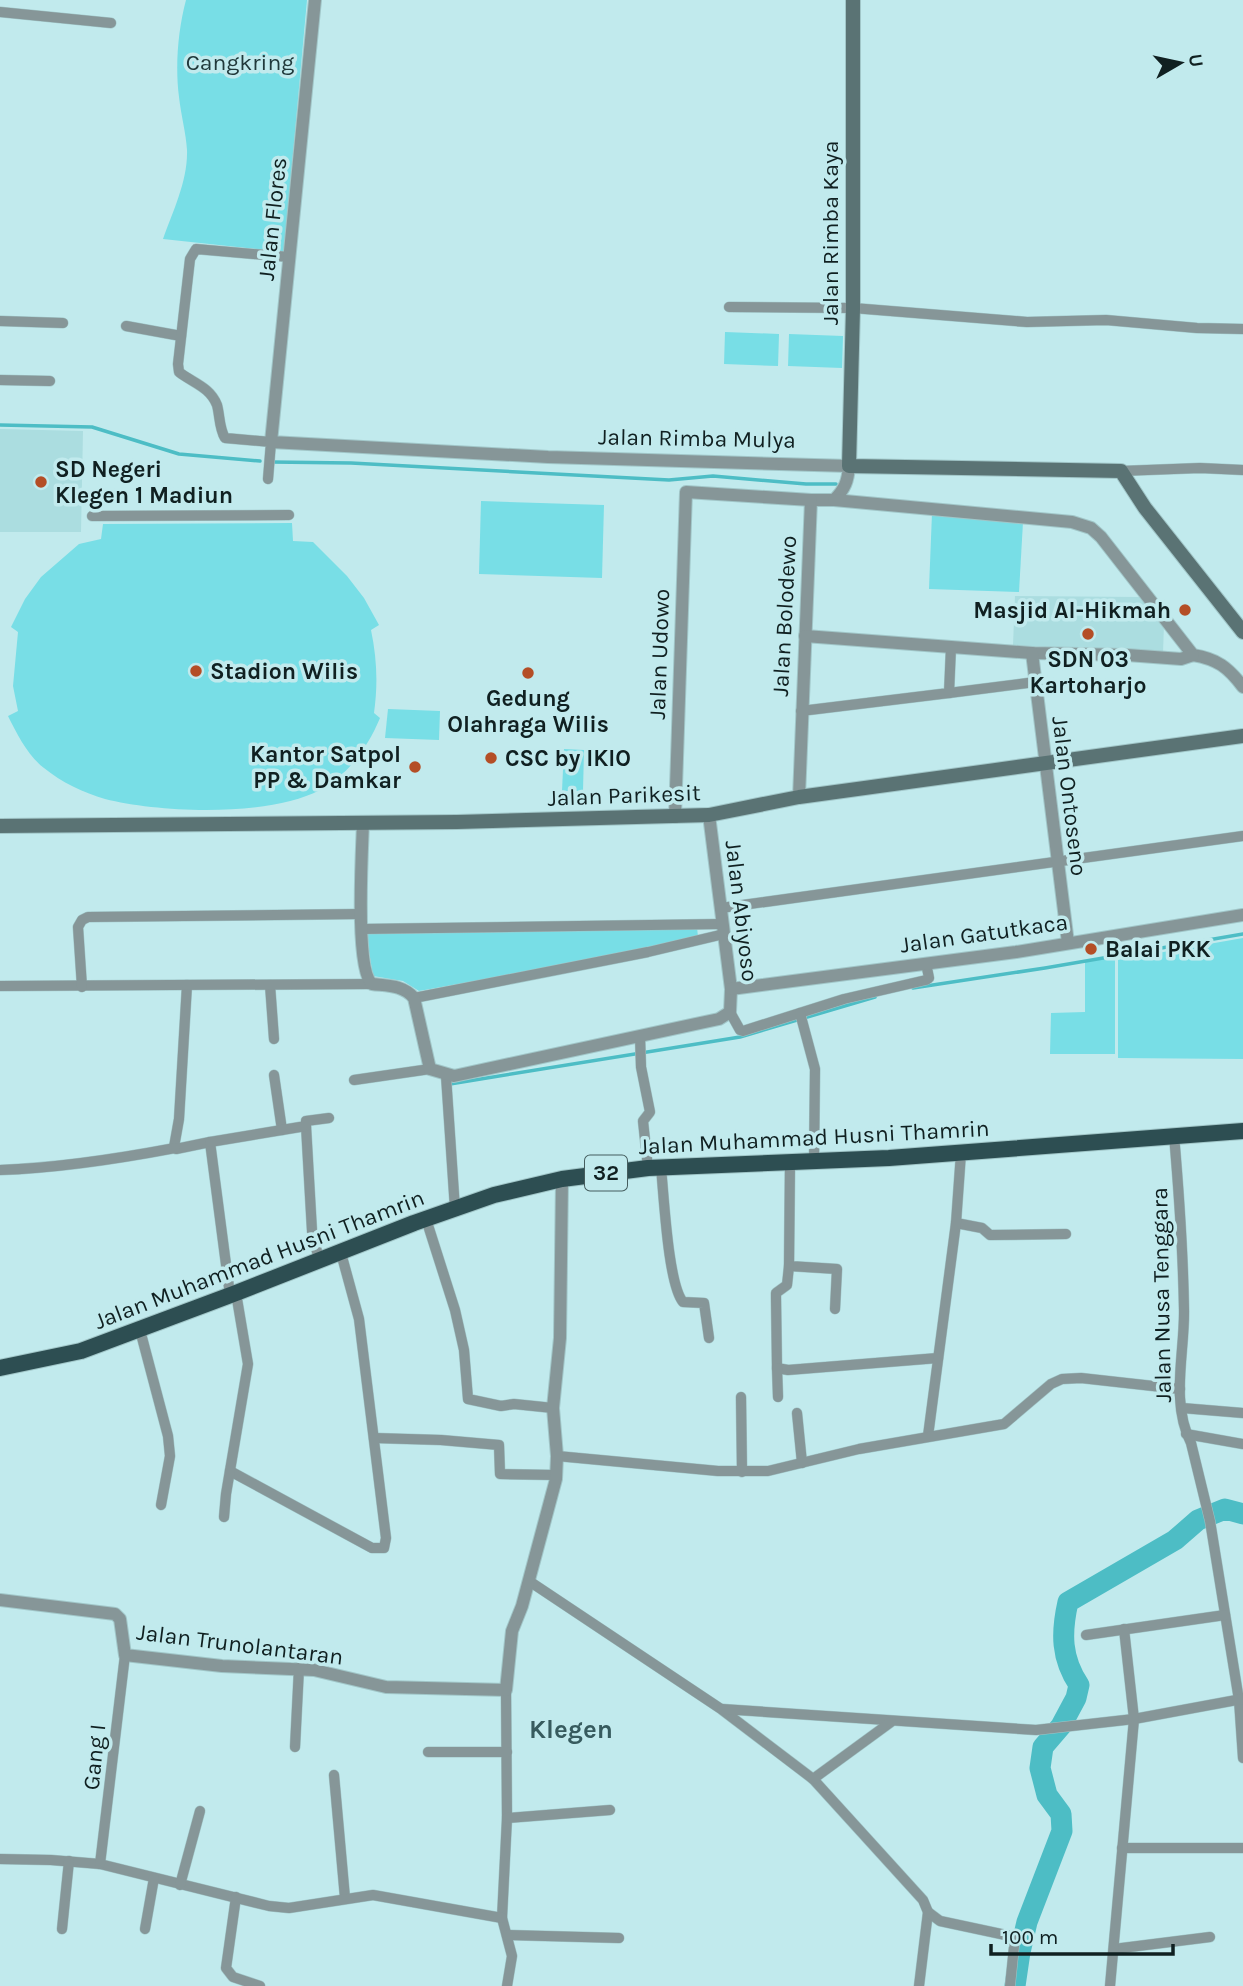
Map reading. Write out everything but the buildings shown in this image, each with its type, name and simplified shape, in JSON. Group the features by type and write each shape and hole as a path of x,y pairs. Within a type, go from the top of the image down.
{"highway":[{"name":"Jalan Muhammad Husni Thamrin","path":"0,1368 81,1350 140,1330 454,1209 494,1195 562,1179 654,1168 961,1153 1243,1131"}],"main road":[{"name":"Jalan Rimba Kaya","path":"849,466 853,308 853,0"},
{"name":"Jalan Rimba Mulya","path":"849,466 1121,471"},
{"path":"1121,471 1145,508 1243,632"},
{"name":"Jalan Parikesit","path":"0,826 363,823 709,815 799,797 1243,736"}],"street":[{"name":"Jalan Flores","path":"271,444 315,0"},
{"path":"0,12 111,23"},
{"path":"268,478 271,444 225,438 218,408 211,395 195,380 180,372 181,336 190,259 196,249 289,257"},
{"path":"729,307 853,308 1027,321 1106,320 1243,329"},
{"path":"0,321 63,323"},
{"path":"126,326 181,336"},
{"path":"0,380 50,381"},
{"name":"Jalan Rimba Mulya","path":"271,444 548,457 849,466"},
{"path":"834,500 848,481 849,466"},
{"path":"1121,471 1200,468 1243,470"},
{"name":"Jalan Udowo","path":"675,817 686,492 811,500"},
{"path":"811,500 1072,522 1091,528 1101,537 1193,655"},
{"name":"Jalan Bolodewo","path":"799,797 811,500"},
{"path":"92,516 289,515"},
{"path":"805,636 1032,653 1181,659 1193,655 1211,658 1232,672 1243,687"},
{"path":"949,692 951,646"},
{"name":"Jalan Ontoseno","path":"1032,653 1068,943"},
{"path":"801,711 1035,682"},
{"name":"Jalan Abiyoso","path":"709,815 731,989 725,1016"},
{"path":"363,823 361,929 365,973 372,984"},
{"path":"721,908 1243,836"},
{"path":"82,987 78,928 82,920 88,917 361,915"},
{"name":"Jalan Gatutkaca","path":"731,989 1068,943 1243,915"},
{"path":"361,929 723,929"},
{"path":"414,998 648,952 723,929"},
{"path":"354,1080 430,1069 446,1076 454,1076 725,1016 743,1031 801,1018 844,999 926,980 929,978 926,963"},
{"path":"0,986 372,984 400,987 409,991 414,998 430,1069"},
{"path":"174,1148 179,1119 187,985"},
{"path":"270,985 274,1039"},
{"path":"801,1018 815,1069 814,1161"},
{"path":"640,1036 641,1067 650,1112 643,1121 671,1268 678,1295 683,1302 704,1303 709,1338"},
{"path":"274,1075 282,1130"},
{"path":"446,1076 454,1209"},
{"path":"319,1260 310,1211 306,1121 329,1118"},
{"path":"0,1170 33,1169 126,1158 306,1126"},
{"name":"Jalan Nusa Tenggara","path":"1174,1135 1182,1229 1184,1314 1180,1390 1186,1434 1191,1443 1210,1521 1224,1615 1241,1700 1243,1758"},
{"path":"210,1142 233,1294 248,1364 224,1517"},
{"path":"928,1436 956,1223 961,1153"},
{"path":"778,1397 776,1293 787,1285 790,1162"},
{"path":"507,1986 512,1956 502,1918 507,1818 506,1690 512,1631 556,1475 553,1408 561,1338 562,1179"},
{"path":"426,1219 455,1310 464,1350 468,1399 501,1406 514,1404 553,1408"},
{"path":"956,1223 982,1228 990,1235 1066,1234"},
{"path":"230,1471 372,1548 384,1548 386,1538 359,1319 341,1253"},
{"path":"789,1266 837,1269 835,1309"},
{"path":"140,1330 162,1405 168,1436 170,1456 161,1505"},
{"path":"777,1368 788,1370 938,1358"},
{"path":"557,1456 742,1472 768,1471 859,1449 1004,1424 1051,1384 1062,1379 1081,1378 1180,1390"},
{"path":"741,1397 742,1472"},
{"path":"1182,1408 1243,1413"},
{"path":"797,1413 803,1463"},
{"path":"1186,1434 1243,1444"},
{"path":"374,1438 499,1445 500,1474 556,1475"},
{"path":"528,1581 721,1709 813,1779 923,1900 928,1912 919,1986"},
{"name":"Jalan Trunolantaran","path":"0,1601 115,1614 120,1619 125,1655 222,1666 299,1668 386,1687 506,1690"},
{"path":"1086,1635 1224,1615"},
{"path":"1110,1986 1134,1719 1124,1629"},
{"name":"Gang I","path":"100,1864 125,1655"},
{"path":"295,1747 299,1668"},
{"path":"721,1709 1047,1730 1134,1719 1241,1700"},
{"path":"813,1779 891,1722"},
{"path":"428,1752 507,1752"},
{"path":"334,1775 345,1898"},
{"path":"507,1818 610,1810"},
{"path":"180,1885 200,1811"},
{"path":"1122,1848 1243,1848"},
{"path":"0,1859 100,1864 270,1906 289,1908 345,1898 387,1897 502,1918"},
{"path":"62,1929 69,1861"},
{"path":"145,1928 154,1878"},
{"path":"236,1897 226,1968 233,1977 260,1986"},
{"path":"928,1912 940,1921 1015,1937 1010,1986"},
{"path":"507,1935 619,1938"},
{"path":"1114,1949 1210,1937"}],"shaded area":[{"name":"SD Negeri Klegen 1 Madiun","path":"0,429 83,431 81,532 0,532"},
{"name":"SDN 03 Kartoharjo","path":"1015,596 1142,597 1164,624 1163,653 1013,645"}],"green space":[{"name":"Cangkring","path":"186,0 307,0 284,252 163,239 179,195 187,161 177,73 179,36"},
{"path":"725,332 779,334 778,366 724,364"},
{"path":"789,334 843,336 842,368 788,366"},
{"path":"481,501 604,505 602,578 479,574"},
{"path":"932,513 1023,522 1019,592 929,589"},
{"name":"Stadion Wilis","path":"292,523 293,541 313,542 347,576 364,598 379,625 371,630 376,672 374,713 380,718 363,750 340,776 320,790 273,805 214,810 184,809 128,804 97,797 58,778 33,757 8,716 18,711 13,686 18,632 11,627 25,599 41,577 79,544 101,539 103,524"},
{"path":"388,709 440,711 439,740 385,738"},
{"path":"564,749 584,750 583,791 562,791"},
{"path":"697,927 698,937 621,955 419,991 403,981 373,976 366,933"},
{"path":"1243,938 1243,1059 1118,1058 1118,960"},
{"path":"1115,955 1115,1054 1050,1054 1051,1013 1085,1012 1085,961"}],"waterway":[{"path":"0,425 92,427 179,454 260,461"},
{"path":"271,462 351,463 669,480 713,476 836,484"},
{"path":"913,988 1243,934"},
{"path":"450,1084 740,1037 875,997"},
{"path":"1015,1986 1027,1922 1062,1831 1061,1814 1047,1795 1040,1768 1043,1747 1061,1726 1076,1698 1079,1685 1069,1665 1064,1645 1068,1602 1175,1540 1198,1520 1225,1509 1243,1514"}],"place":[{"name":"SD Negeri Klegen 1 Madiun","path":"41,482"},
{"name":"Masjid Al-Hikmah","path":"1185,610"},
{"name":"SDN 03 Kartoharjo","path":"1088,634"},
{"name":"Stadion Wilis","path":"196,671"},
{"name":"Gedung Olahraga Wilis","path":"528,673"},
{"name":"CSC by IKIO","path":"491,758"},
{"name":"Kantor Satpol PP & Damkar","path":"415,767"},
{"name":"Balai PKK","path":"1091,949"}],"district":[{"name":"Klegen","path":"571,1729"}]}
